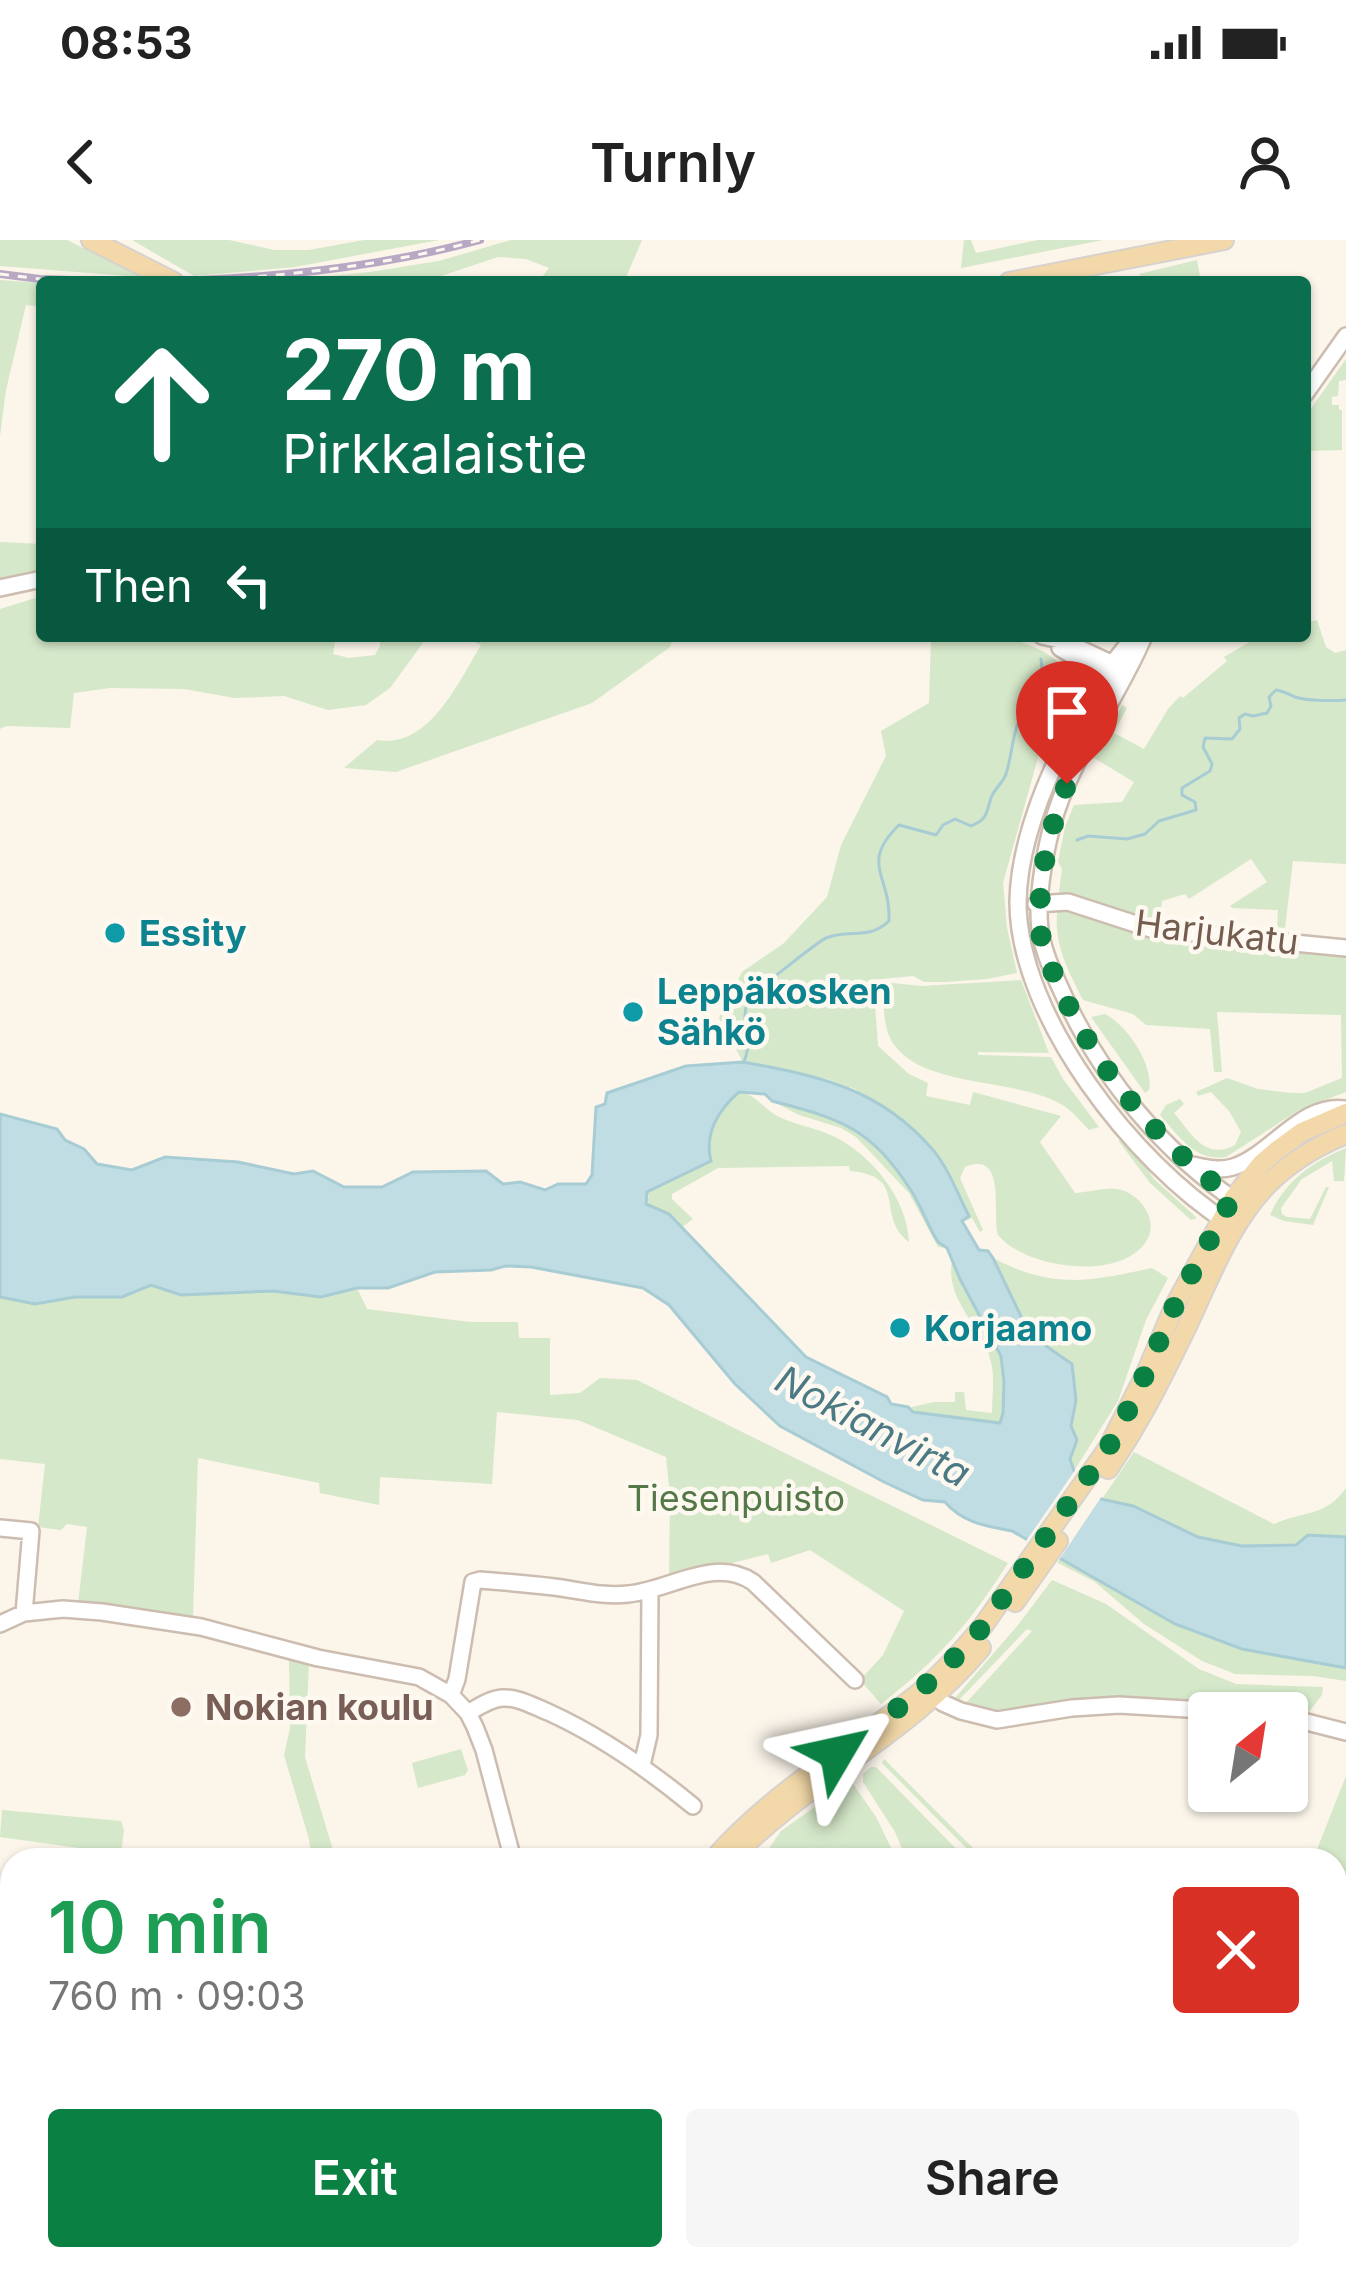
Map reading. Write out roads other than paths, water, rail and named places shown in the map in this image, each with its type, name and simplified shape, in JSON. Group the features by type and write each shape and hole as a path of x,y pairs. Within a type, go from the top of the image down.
{"main road":[{"path":"91,240 162,276"},
{"path":"1041,276 1224,240"},
{"path":"743,1848 785,1808 935,1696 979,1651 1156,1389 1228,1223 1262,1163 1289,1141 1346,1111"},
{"path":"1240,1204 1316,1148 1346,1134"},
{"path":"725,1848 795,1784 931,1682 1027,1574"}],"street":[{"path":"1311,386 1346,336"},
{"path":"0,589 36,580"},
{"path":"1054,642 1116,673"},
{"path":"1135,642 1054,766 1035,814 1018,902 1022,936 1040,996 1093,1090 1119,1126 1161,1169 1228,1223"},
{"path":"1116,673 1052,823 1042,871 1040,932 1071,1011 1137,1112 1188,1164 1240,1204"},
{"name":"Harjukatu","path":"1018,902 1068,902 1151,929 1346,948"},
{"path":"1188,1164 1217,1170 1238,1166 1316,1114 1333,1107 1346,1111"},
{"path":"0,1528 31,1531 24,1613"},
{"path":"451,1695 473,1582 479,1580 608,1596 650,1592 714,1572 740,1573 855,1680"},
{"path":"642,1765 649,1735 650,1592"},
{"path":"0,1624 24,1613 82,1610 201,1627 318,1658 419,1677 451,1695 467,1713 484,1750 511,1848"},
{"path":"935,1696 956,1709 997,1720 1119,1705 1188,1709"},
{"path":"467,1713 492,1700 518,1699 568,1721 642,1765 693,1806"},
{"path":"1308,1723 1346,1732"}],"water":[{"name":"Nokianvirta","path":"743,1062 823,1080 870,1099 913,1129 944,1165 969,1216 962,1221 979,1250 993,1258 1030,1335 1072,1364 1076,1400 1071,1426 1077,1440 1070,1459 1074,1471 1101,1499 1133,1506 1198,1537 1242,1546 1296,1545 1308,1535 1346,1537 1346,1668 1242,1649 1175,1624 1012,1531 967,1519 945,1502 923,1500 780,1426 735,1384 669,1305 643,1288 505,1266 435,1272 388,1288 357,1288 321,1297 273,1291 181,1295 151,1285 122,1297 75,1297 35,1304 0,1297 0,1114 57,1129 97,1164 132,1170 165,1157 238,1162 294,1174 313,1171 344,1187 382,1187 413,1172 486,1171 503,1184 520,1182 545,1190 558,1184 586,1184 592,1175 596,1107 605,1104 607,1093 686,1066","holes":["739,1092 765,1094 772,1101 853,1129 897,1170 938,1242 947,1248 1001,1356 1000,1423 913,1412 806,1357 669,1214 646,1204 647,1192 711,1161 714,1123"]}],"waterway":[{"path":"743,1063 746,1006 754,994 826,938 874,931 889,921 879,860 887,838 899,825 936,835 955,819 971,826 983,818 1006,774 1020,718 1040,687 1041,659"},
{"path":"1077,840 1088,836 1127,839 1145,834 1159,821 1196,810 1195,802 1182,795 1182,788 1210,771 1205,738 1232,739 1240,729 1239,718 1267,713 1269,697 1276,690 1306,699 1346,700"}],"railway":[{"path":"257,276 399,258 480,240"},
{"path":"0,274 36,278"}],"place":[{"name":"Essity","path":"115,933"},
{"name":"Leppäkosken Sähkö","path":"633,1012"},
{"name":"Korjaamo","path":"900,1328"},
{"name":"Nokian koulu","path":"181,1707"}],"park label":[{"name":"Tiesenpuisto","path":"736,1498"}]}
